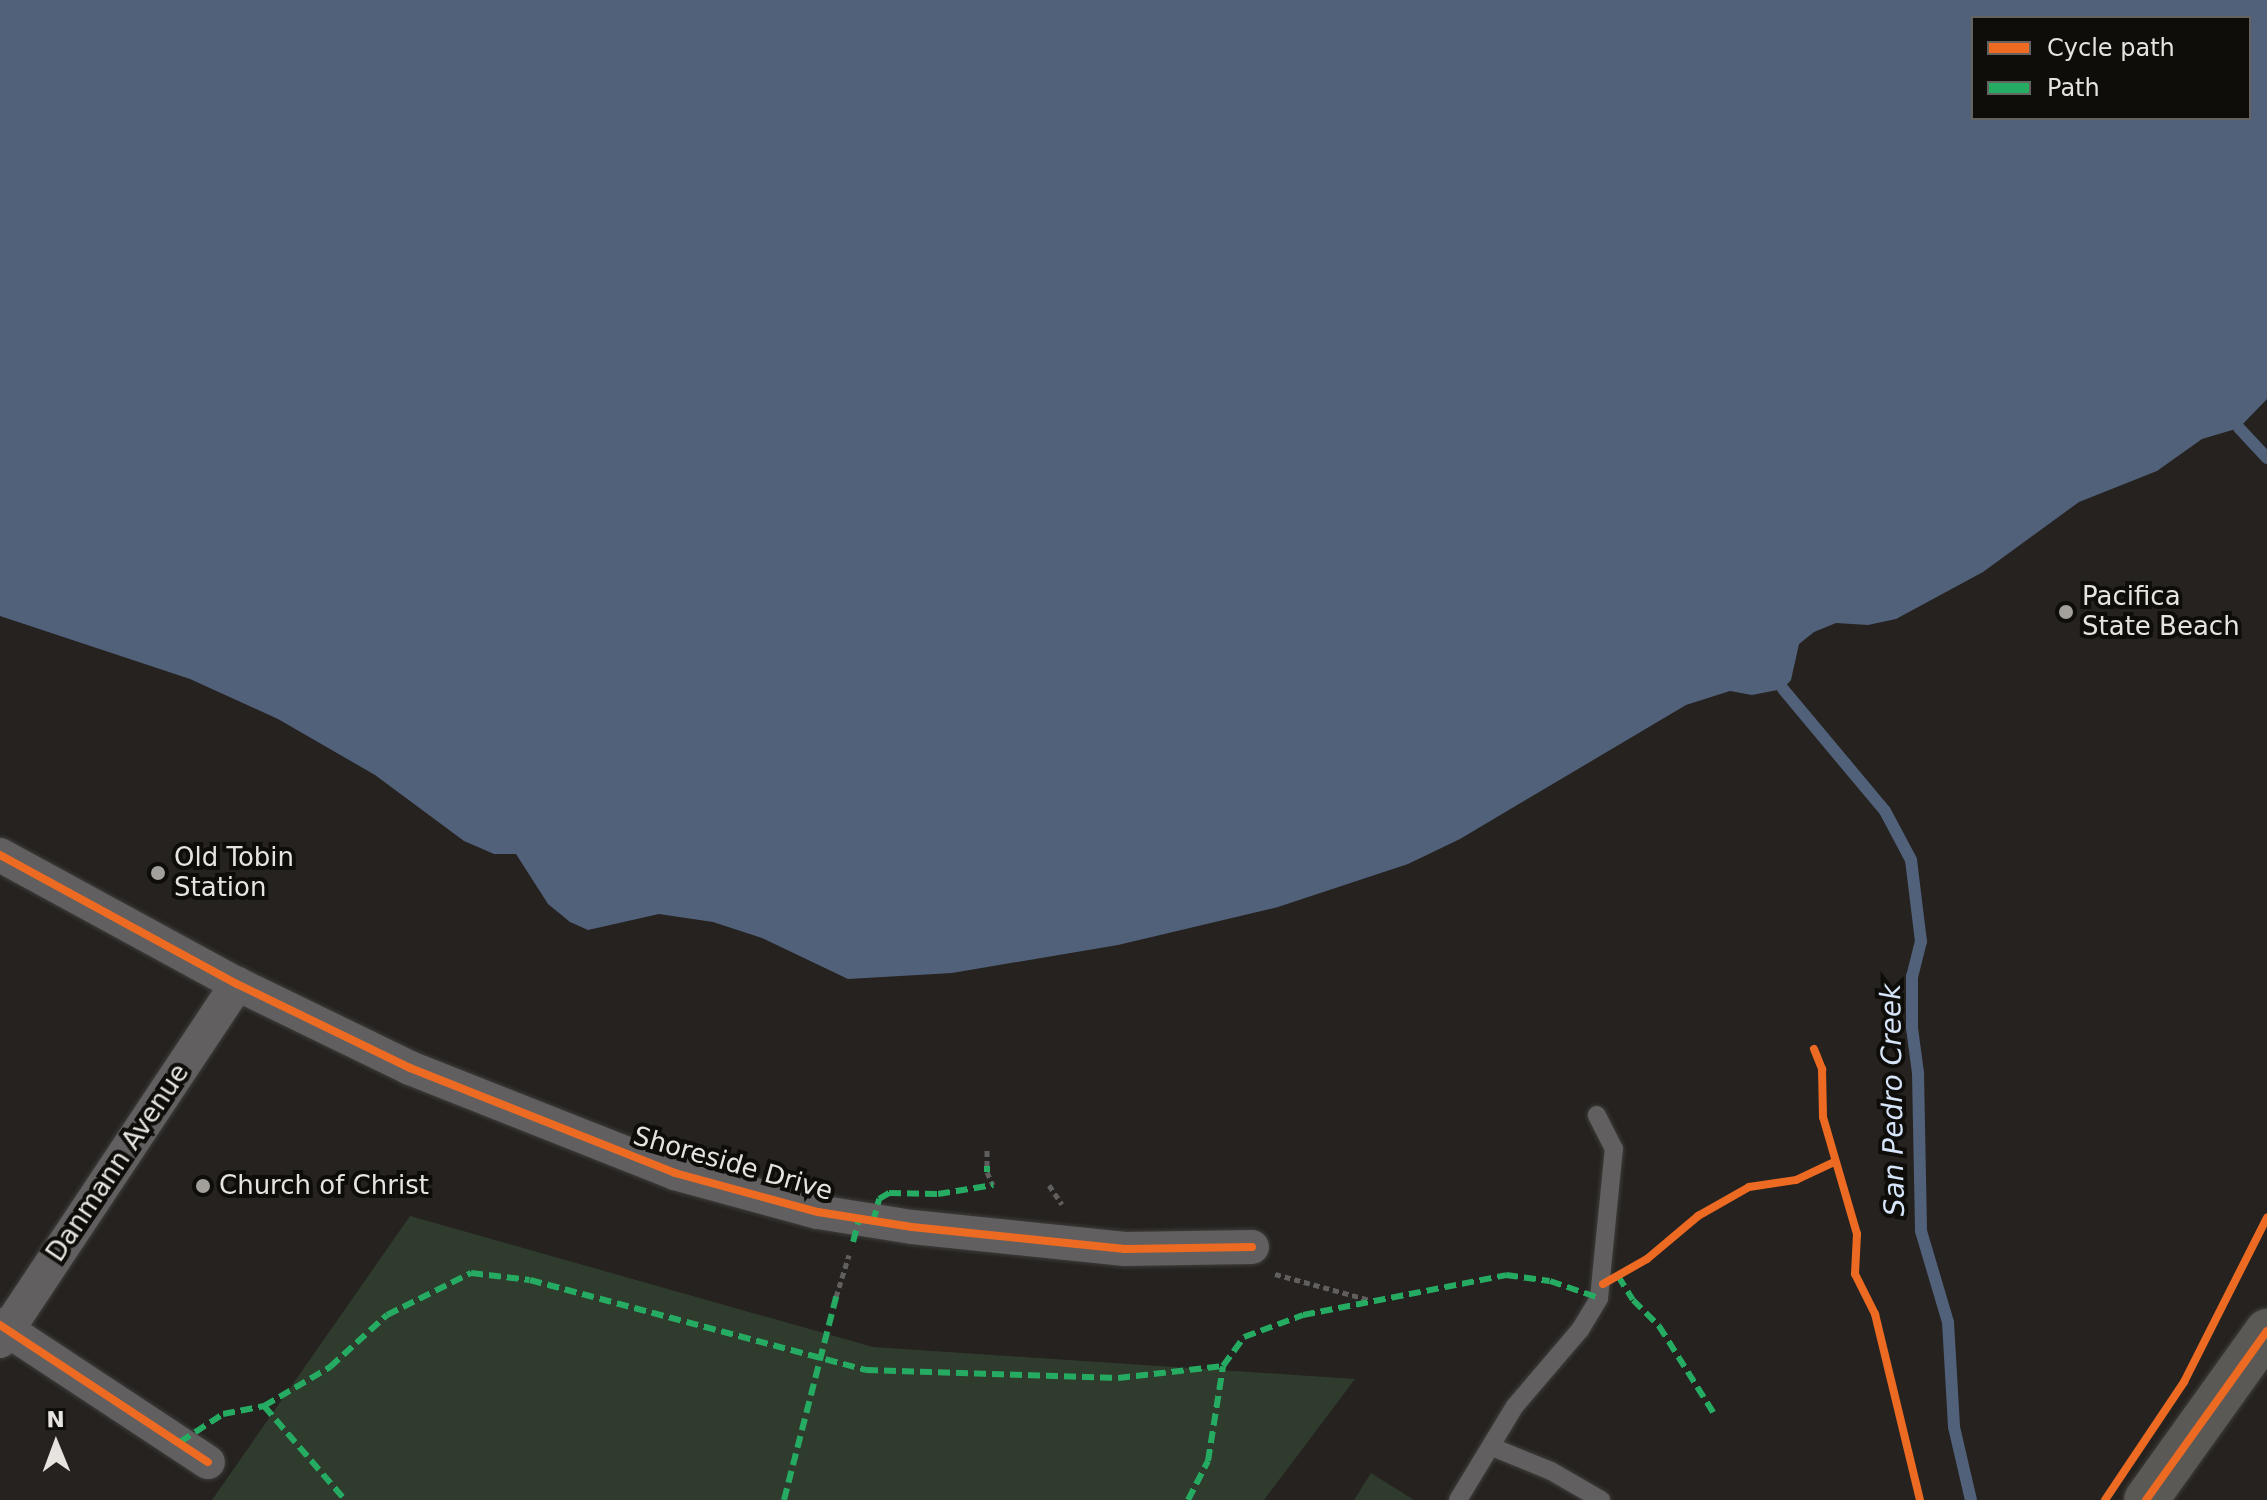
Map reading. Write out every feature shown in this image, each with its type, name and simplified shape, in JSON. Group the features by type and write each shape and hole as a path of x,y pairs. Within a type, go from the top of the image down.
{"street":[{"name":"Shoreside Drive","path":"0,855 237,984 438,1080 721,1186 818,1212 926,1229 1074,1246 1236,1248"},
{"name":"Danmann Avenue","path":"2,1332 237,984"},
{"path":"2153,1490 2267,1331"},
{"path":"2,1332 208,1462"}],"lane":[{"path":"1458,1500 1515,1406 1580,1330 1599,1298 1614,1149 1597,1115"},
{"path":"1492,1447 1551,1471 1601,1500"}],"path":[{"path":"987,1149 987,1169 993,1185"},
{"path":"836,1297 853,1242"},
{"path":"1236,1248 1282,1277 1370,1300"}],"green space":[{"path":"410,1216 873,1347 1355,1379 1264,1500 212,1500"},
{"path":"1371,1473 1414,1500 1354,1500"}],"water":[{"path":"0,0 2267,0 2267,399 2239,428 2202,439 2157,471 2079,502 1983,572 1896,619 1868,625 1836,623 1814,632 1799,644 1791,680 1783,689 1752,695 1730,691 1686,705 1460,839 1408,864 1278,907 1118,945 952,973 848,979 762,938 713,922 659,914 588,930 570,922 548,904 516,854 494,854 464,841 375,775 278,719 190,679 0,616"}],"waterway":[{"path":"2239,428 2267,458"},
{"name":"San Pedro Creek","path":"1783,689 1885,811 1911,860 1921,941 1912,976 1912,1028 1918,1073 1921,1231 1948,1322 1954,1427 1971,1500"}],"marked path":[{"path":"987,1166 987,1172"},
{"path":"873,1222 879,1199 889,1193 938,1194 993,1185"},
{"path":"853,1242 859,1220"},
{"path":"180,1442 223,1414 264,1406 330,1367 387,1315 471,1273 530,1280 866,1370 1118,1378 1223,1366 1244,1337 1303,1315 1506,1275 1550,1281 1599,1298"},
{"path":"1618,1276 1633,1300 1659,1326 1713,1412"},
{"path":"784,1500 836,1297"},
{"path":"1188,1500 1208,1461 1223,1366"},
{"path":"264,1406 345,1500"}],"cycle path":[{"path":"0,855 237,984 410,1068 675,1173 818,1212 912,1227 1125,1249 1252,1247"},
{"path":"1814,1049 1822,1069 1823,1117 1857,1234 1855,1274 1875,1314 1920,1500"},
{"path":"1603,1284 1647,1259 1698,1216 1749,1187 1796,1180 1834,1162"},
{"path":"2105,1500 2184,1382 2267,1218"},
{"path":"0,1325 208,1462"},
{"path":"2146,1500 2267,1331"}],"place":[{"name":"Pacifica State Beach","path":"2066,612"},
{"name":"Old Tobin Station","path":"158,873"},
{"name":"Church of Christ","path":"203,1186"}]}
